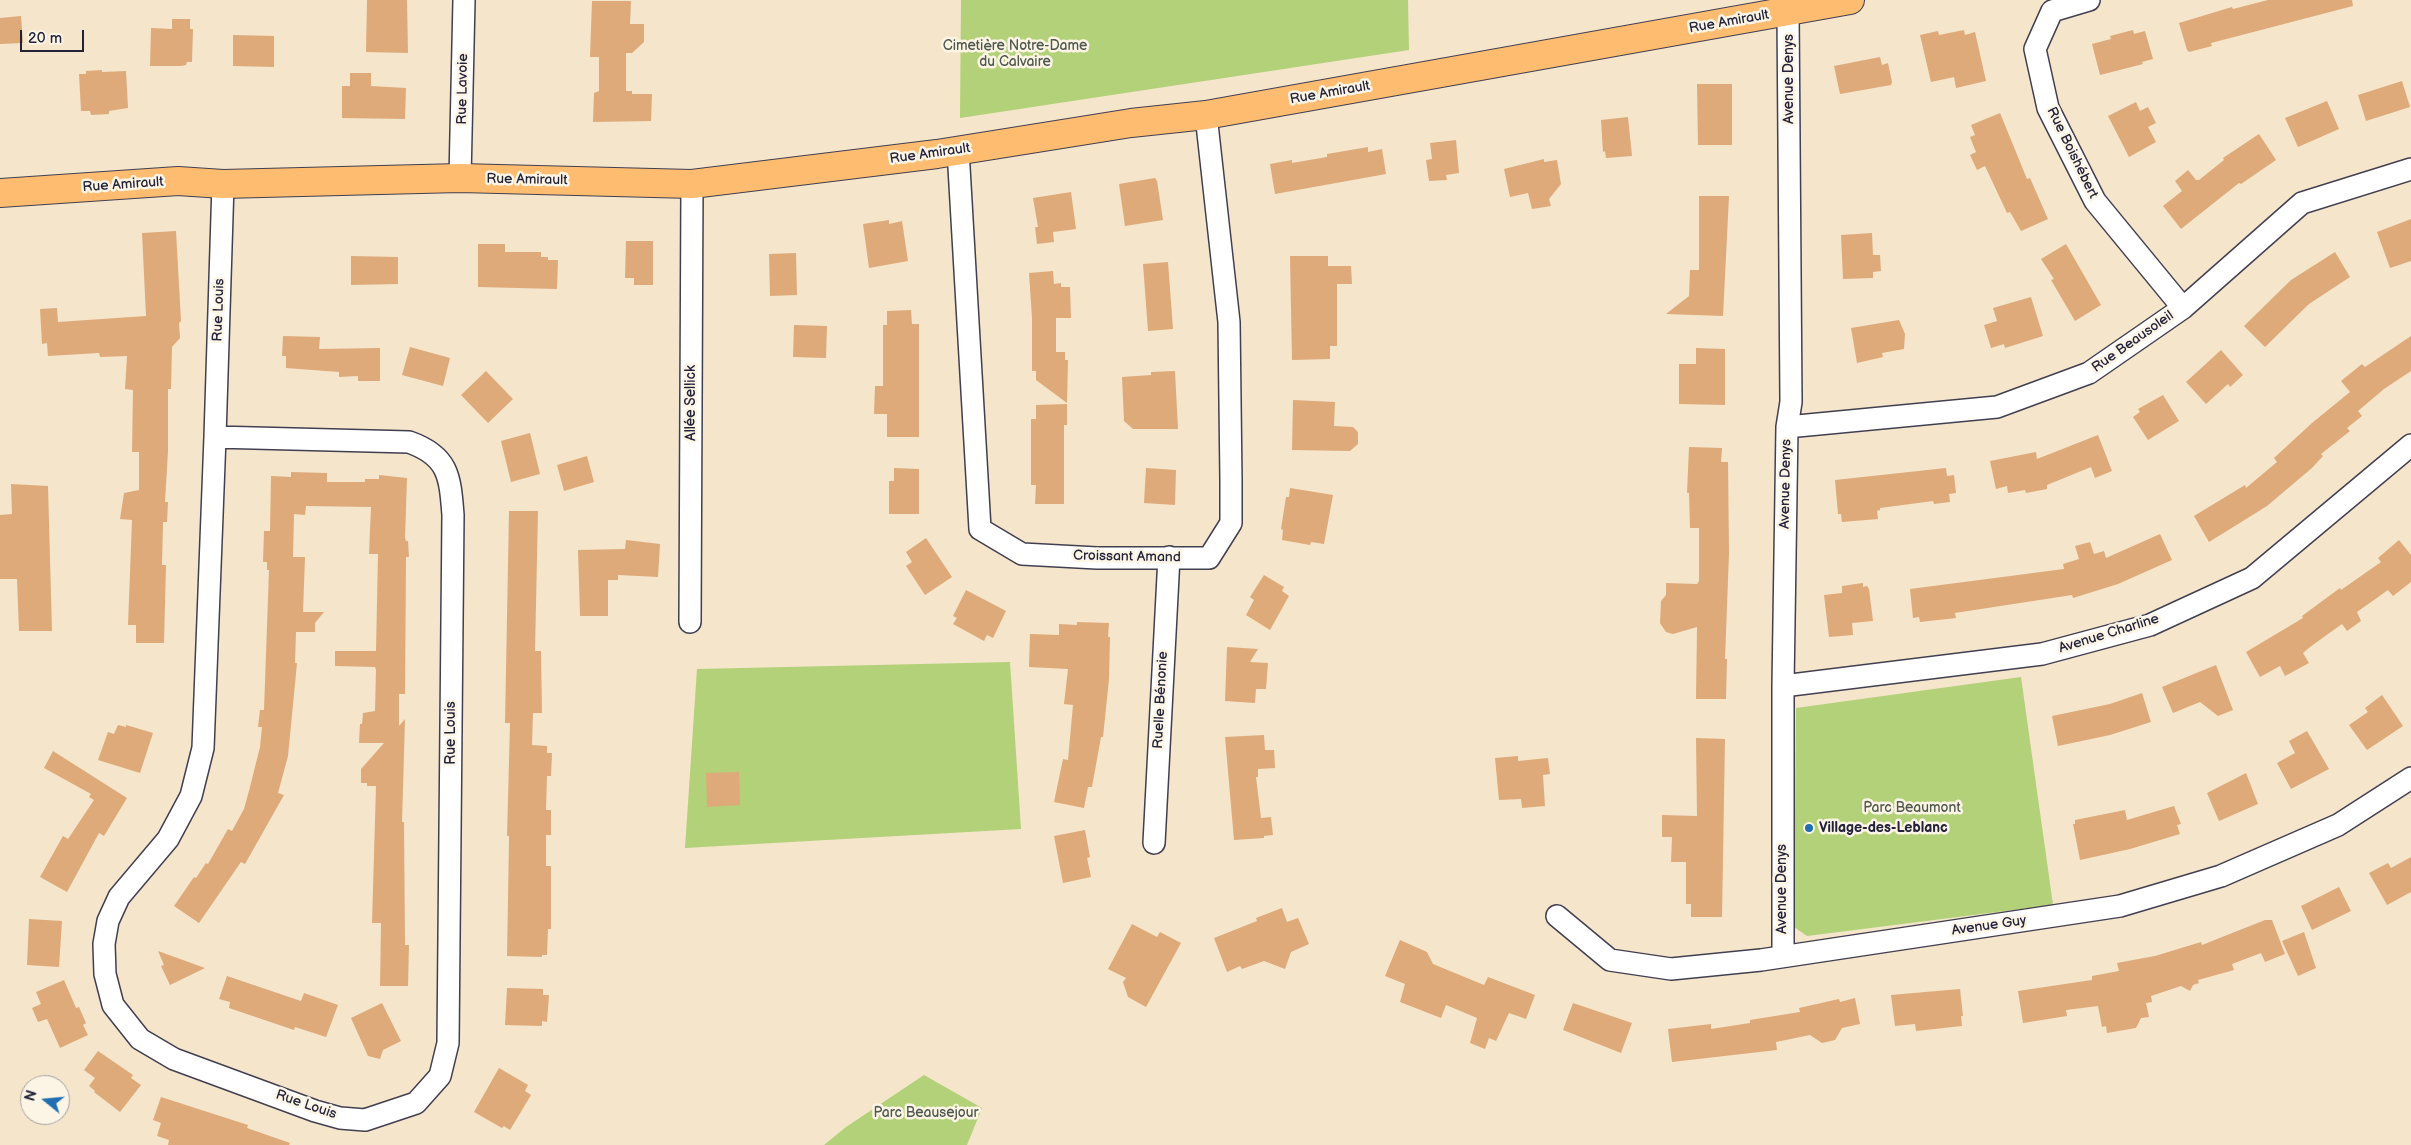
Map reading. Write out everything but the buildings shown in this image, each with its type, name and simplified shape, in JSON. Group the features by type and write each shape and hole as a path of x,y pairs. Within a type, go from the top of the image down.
{"main road":[{"name":"Rue Amirault","path":"0,193 178,181 223,184 460,178 692,184 958,150 1130,123 1206,114 1850,0"}],"street":[{"name":"Rue Lavoie","path":"460,178 464,0"},
{"name":"Rue Boishébert","path":"2089,0 2052,10 2035,49 2048,108 2095,200 2183,308"},
{"name":"Avenue Denys","path":"1782,956 1783,686 1787,427 1791,402 1788,12"},
{"name":"Croissant Amand","path":"958,150 980,529 1022,554 1097,558 1209,558 1231,523 1229,322 1206,114"},
{"name":"Rue Beausoleil","path":"1787,427 1997,407 2089,373 2183,308 2302,203 2411,169"},
{"name":"Rue Louis","path":"215,437 409,442 423,447 436,456 450,479 453,515 448,1042 440,1076 416,1103 365,1120 340,1118 315,1111 174,1058 140,1039 113,1005 105,974 104,944 108,921 118,897 168,839 191,796 203,748 223,184"},
{"name":"Allée Sellick","path":"690,622 692,184"},
{"name":"Avenue Charline","path":"1783,686 2042,654 2150,625 2252,578 2411,445"},
{"name":"Ruelle Bénonie","path":"1154,843 1169,557"},
{"name":"Avenue Guy","path":"1557,916 1610,960 1671,969 1782,956 2120,906 2220,876 2328,829 2411,778"}],"green space":[{"name":"Cimetière Notre-Dame du Calvaire","path":"961,0 1408,0 1409,50 960,118"},
{"path":"1010,662 1021,829 685,848 697,669"},
{"name":"Parc Beaumont","path":"2021,677 2053,905 1807,936 1794,927 1796,708"},
{"name":"Parc Beausejour","path":"924,1075 982,1108 967,1145 824,1145 846,1127"}],"place":[{"name":"Village-des-Leblanc","path":"1809,828"}]}
